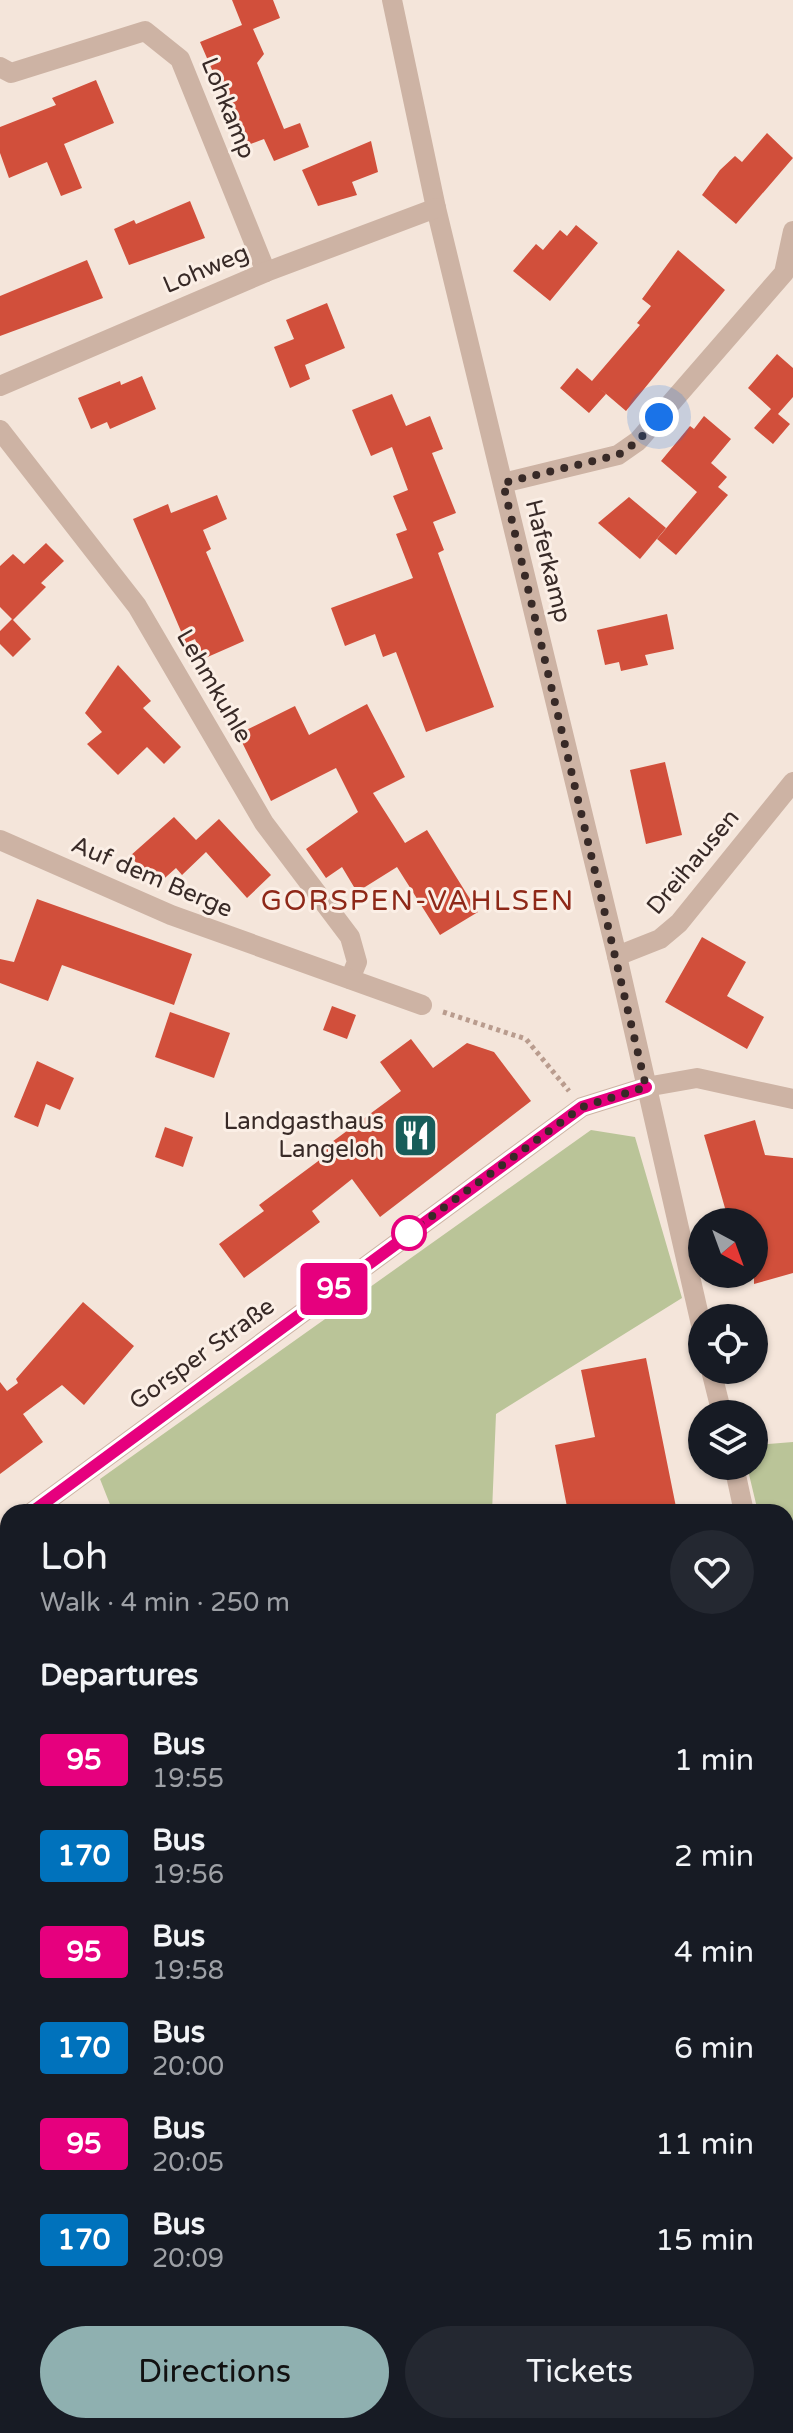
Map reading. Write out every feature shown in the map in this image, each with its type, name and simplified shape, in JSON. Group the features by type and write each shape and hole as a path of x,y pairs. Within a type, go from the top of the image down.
{"street":[{"name":"Haferkamp","path":"392,0 436,208 617,956 696,1304"},
{"name":"Lohkamp","path":"0,67 11,73 145,31 180,59 266,272"},
{"name":"Lohweg","path":"0,386 266,272 436,208"},
{"path":"503,483 618,455 638,441 784,273 793,231"},
{"name":"Lehmkuhle","path":"0,430 137,606 264,823 350,937 357,962 350,979"},
{"name":"Dreihausen","path":"617,956 660,939 679,923 793,782"},
{"name":"Auf dem Berge","path":"0,840 171,915 422,1005"},
{"name":"Gorsper Straße","path":"43,1504 582,1107 646,1087 697,1078 793,1099"},
{"path":"737,1480 742,1504"}],"path":[{"path":"422,1005 526,1039 582,1107"}],"green space":[{"path":"591,1130 635,1137 682,1298 496,1414 492,1504 110,1504 100,1479"},
{"path":"793,1442 793,1504 756,1504 750,1480 768,1480 768,1444"}],"building":[{"path":"232,0 273,0 280,18 253,29 264,54 257,63 284,129 300,123 309,147 274,161 264,139 245,146 200,42 242,25"},
{"path":"96,80 114,123 64,144 82,188 61,196 47,162 9,178 0,153 0,127 56,105 52,98"},
{"path":"767,133 793,158 736,224 702,195 720,170 735,156 742,162"},
{"path":"371,141 378,172 352,182 357,195 318,206 302,170"},
{"path":"190,201 205,238 129,265 114,229 134,220 136,224"},
{"path":"576,225 598,243 550,301 513,271 536,244 543,250 560,230 567,236"},
{"path":"678,250 725,290 626,411 598,387 606,394 589,413 560,388 577,368 592,381 640,325 637,323 651,306 642,299"},
{"path":"87,260 103,298 0,336 0,296"},
{"path":"327,303 345,348 305,365 310,379 290,388 274,347 294,339 286,320"},
{"path":"777,354 793,368 793,397 778,414 790,424 773,444 754,428 771,409 748,388"},
{"path":"142,376 156,409 110,429 107,422 91,429 78,398 120,381 121,385"},
{"path":"392,394 406,426 430,416 443,449 432,453 456,513 433,522 444,550 438,553 494,707 426,732 396,652 383,657 375,634 345,646 331,608 413,578 396,534 407,530 393,496 408,490 392,447 371,456 352,410"},
{"path":"704,416 731,439 711,463 727,477 718,487 728,495 676,555 657,539 697,492 661,461 690,426 694,429"},
{"path":"217,495 227,519 203,530 211,549 206,552 244,641 203,659 195,639 186,643 133,519 168,504 171,513"},
{"path":"629,497 666,528 640,559 598,523"},
{"path":"46,543 64,561 41,583 46,587 13,620 31,639 13,657 0,644 0,631 12,619 0,607 0,566 13,554 24,564"},
{"path":"667,614 674,649 645,655 648,665 621,671 619,662 605,665 597,630"},
{"path":"118,665 151,701 143,708 181,747 164,764 147,747 118,775 87,744 102,732 85,713"},
{"path":"367,704 405,777 373,793 405,843 427,830 478,912 440,935 397,867 357,892 342,867 326,878 306,849 358,812 336,768 271,801 238,734 295,706 309,735"},
{"path":"665,762 682,835 646,844 630,770"},
{"path":"174,817 196,840 219,819 271,875 247,898 206,852 182,875 176,868 157,885 130,856"},
{"path":"37,899 192,954 174,1005 62,965 48,1001 0,983 0,959 14,962"},
{"path":"702,937 746,962 727,996 764,1017 747,1049 665,1002"},
{"path":"332,1006 356,1015 347,1039 323,1030"},
{"path":"170,1012 230,1033 214,1078 155,1057"},
{"name":"Landgasthaus Langeloh","path":"411,1039 433,1068 467,1043 494,1052 531,1101 380,1217 352,1179 312,1211 320,1222 244,1278 219,1244 264,1211 259,1205 321,1159 317,1153 401,1091 380,1062"},
{"path":"37,1061 74,1078 60,1110 46,1104 38,1127 14,1117"},
{"path":"755,1120 765,1155 793,1158 793,1273 768,1280 768,1208 725,1208 704,1135"},
{"path":"165,1127 193,1137 183,1167 155,1157"},
{"path":"83,1302 134,1346 84,1405 62,1385 23,1414 43,1442 0,1474 0,1382 7,1391 18,1383 16,1379"},
{"path":"646,1358 675,1504 566,1504 555,1445 595,1437 581,1370"}],"bus line":[{"name":"95","path":"43,1504 582,1107 646,1087"}],"place":[{"name":"Landgasthaus Langeloh","path":"415,1135"}],"district":[{"name":"GORSPEN-VAHLSEN","path":"418,901"}],"route":[{"path":"409,1233 582,1107 646,1087 503,483 618,455 638,441 659,417"}]}
